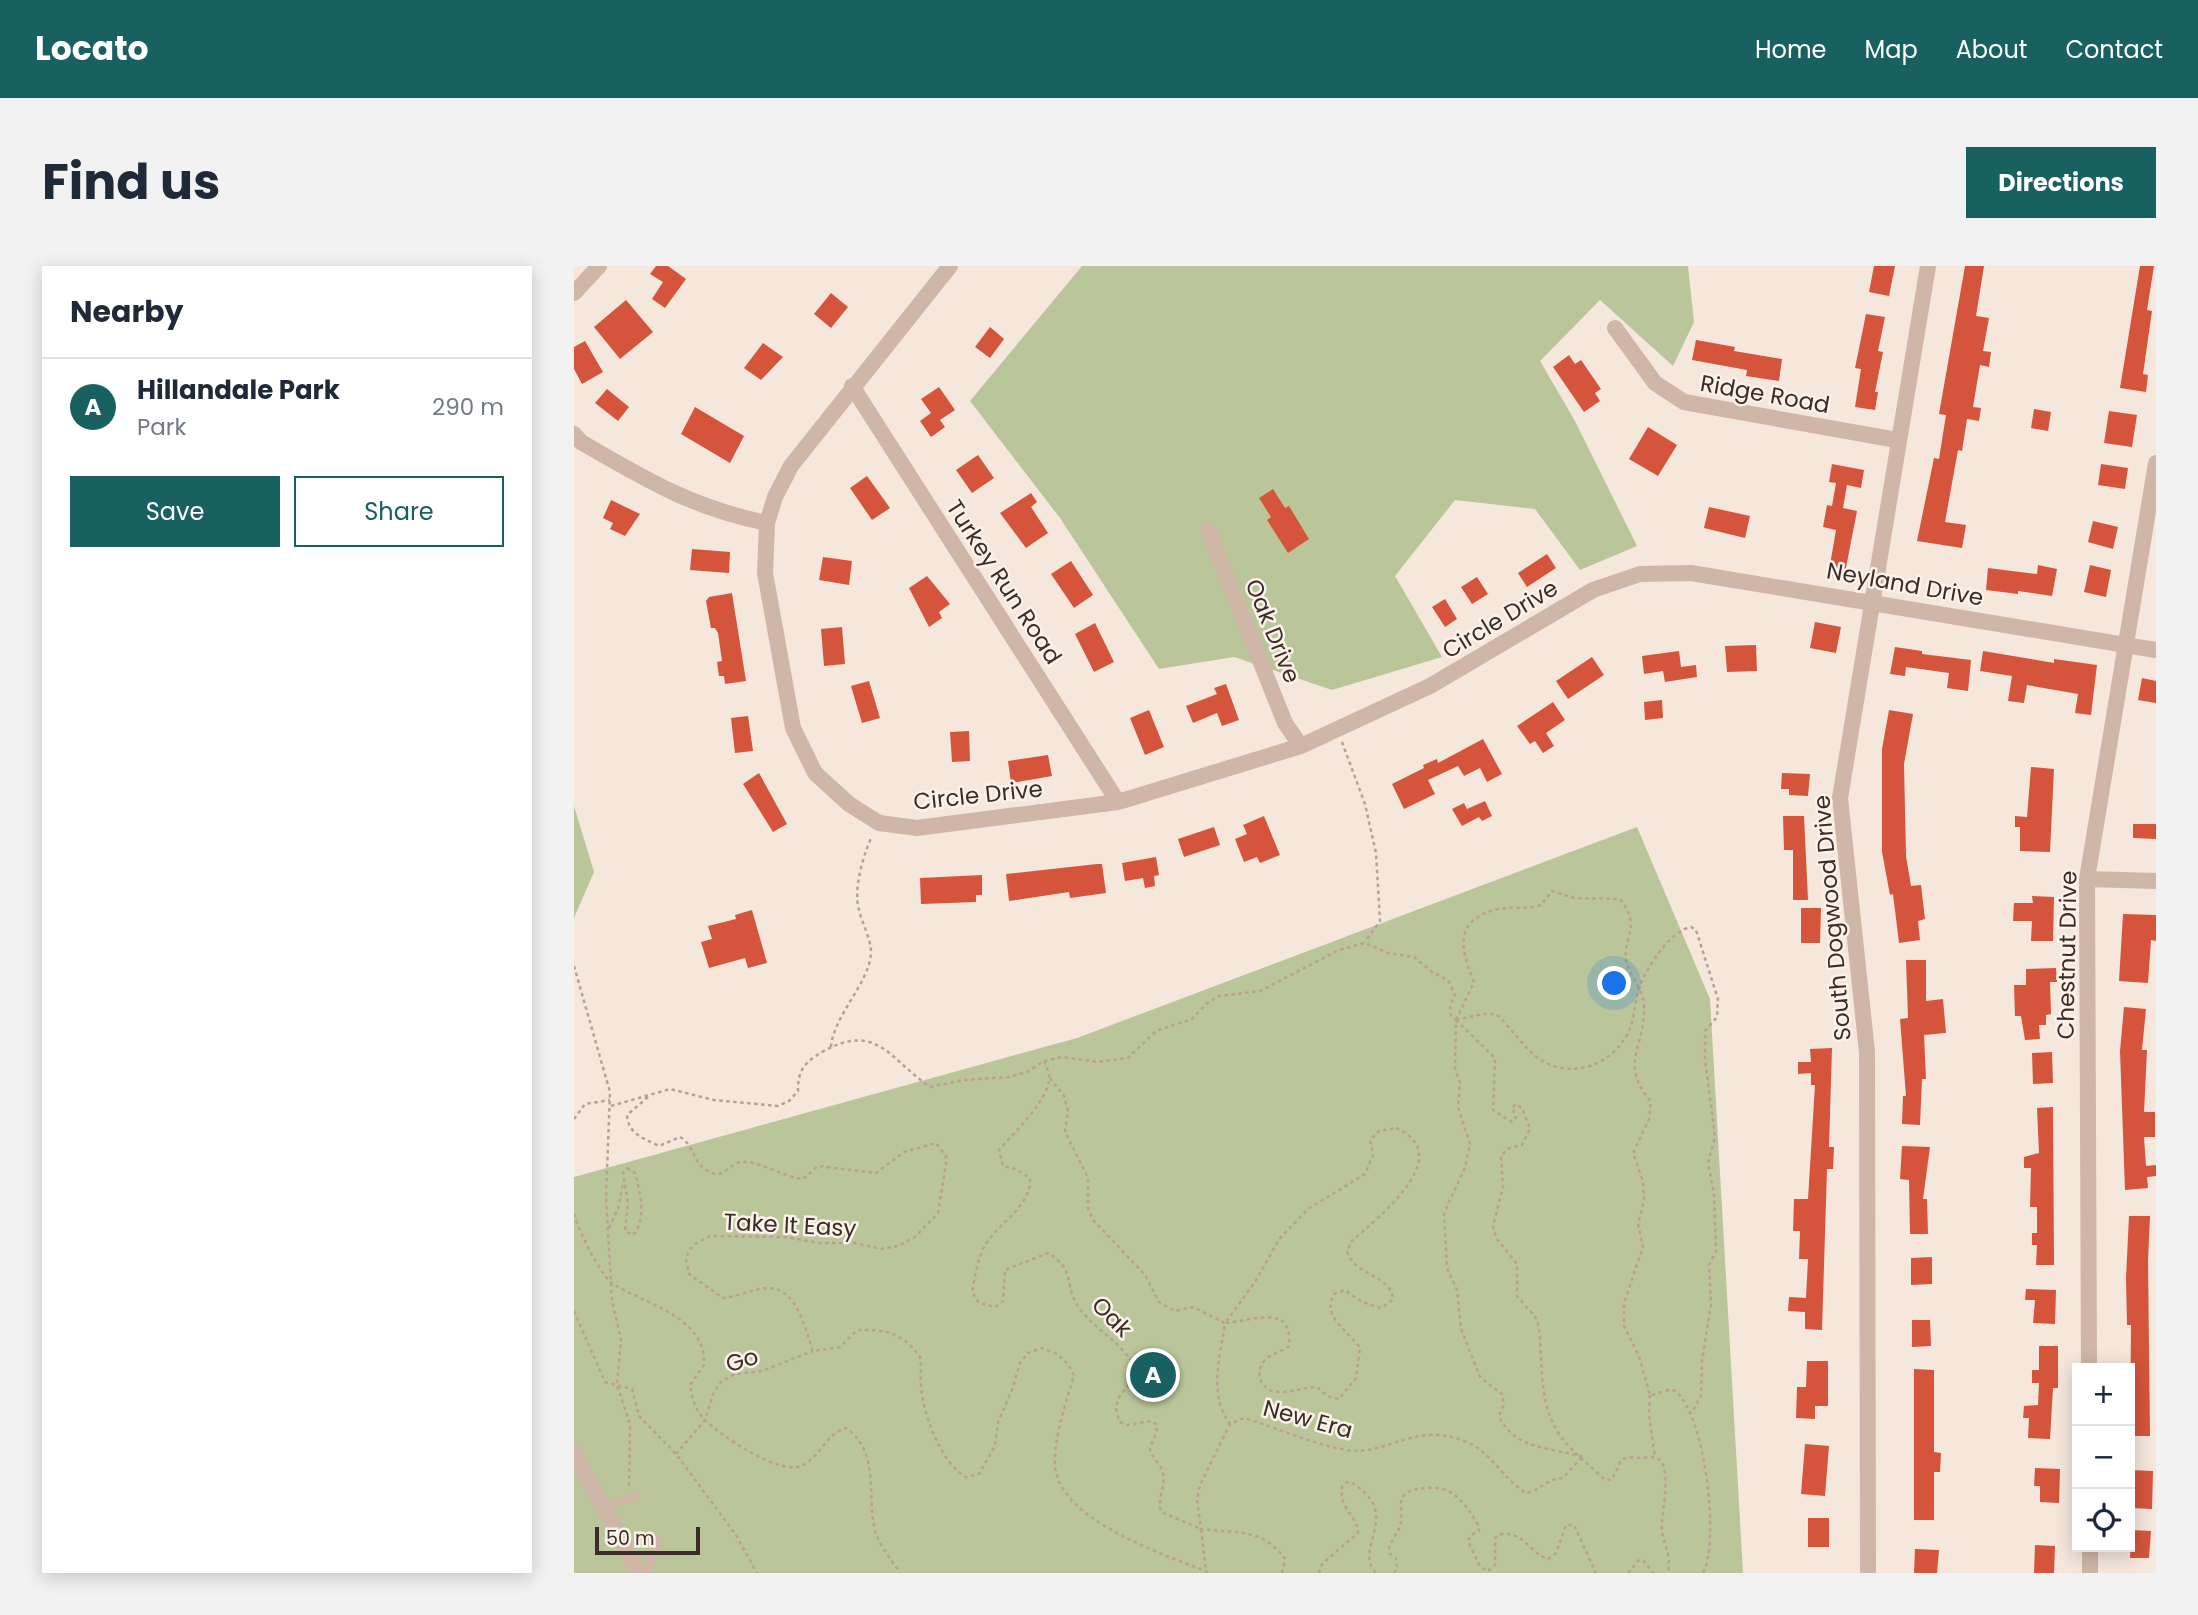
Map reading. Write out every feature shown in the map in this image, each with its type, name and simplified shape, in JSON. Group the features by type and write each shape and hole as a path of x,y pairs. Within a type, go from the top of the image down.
{"street":[{"path":"574,293 599,266"},
{"name":"Circle Drive","path":"950,266 791,466 775,497 767,523 765,572 793,728 815,773 849,804 879,822 917,828 1118,802 1301,746 1430,687 1593,590 1645,574"},
{"name":"South Dogwood Drive","path":"1868,1573 1867,1052 1840,798 1928,266"},
{"name":"Ridge Road","path":"1615,328 1655,383 1684,402 1898,440"},
{"name":"Turkey Run Road","path":"852,386 1118,802"},
{"path":"574,434 581,442 667,492 733,516 767,523"},
{"name":"Chestnut Drive","path":"2089,1363 2087,879 2156,463"},
{"name":"Oak Drive","path":"1208,530 1285,723 1301,746"},
{"name":"Neyland Drive","path":"1645,574 1691,573 2156,650"},
{"path":"2087,879 2156,881"},
{"path":"574,1453 639,1573"},
{"path":"2090,1552 2090,1573"}],"lane":[{"path":"604,1507 634,1497"},
{"path":"647,1573 658,1540"}],"path":[{"path":"1336,730 1361,791 1376,853 1380,921 1365,943"},
{"path":"831,1047 832,1031 853,996 871,953 858,906 865,851 879,822"},
{"path":"1582,1457 1554,1448 1523,1443 1507,1433 1499,1416 1504,1404 1502,1394 1480,1377 1461,1329 1457,1290 1447,1268 1444,1213 1465,1168 1470,1144 1458,1107 1460,1083 1455,1068 1456,1020 1474,982 1462,952 1462,938 1473,923 1499,909 1541,905 1552,891 1574,898 1620,898 1628,909 1632,933 1626,959 1640,986 1644,1004 1634,1072 1637,1085 1651,1102 1649,1119 1633,1153 1643,1181 1644,1200 1638,1224 1643,1247 1625,1303 1624,1326 1643,1365 1650,1395 1649,1415 1655,1458"},
{"path":"1456,1020 1496,1014 1544,1062 1571,1070 1586,1070 1606,1056 1628,1034 1640,986 1670,940 1683,929 1691,927 1696,930 1718,999 1717,1017 1705,1031 1709,1104 1715,1137 1708,1163 1714,1194 1716,1251 1709,1265 1711,1304 1700,1395 1692,1414"},
{"path":"611,1106 670,1089 714,1100 778,1106 789,1101 798,1091 798,1074 807,1061 831,1047 860,1038 878,1044 930,1087 964,1080 1009,1077 1027,1072 1044,1061 1062,1057 1097,1062 1128,1058 1156,1031 1192,1019 1206,1004 1219,996 1260,991 1339,950 1365,943 1388,953 1414,957 1432,972 1448,980 1455,995 1450,1006 1451,1016 1495,1058 1493,1110 1512,1122 1516,1117 1511,1107 1517,1104 1523,1110 1530,1129 1522,1145 1503,1153 1503,1187 1493,1226 1496,1238 1517,1264 1517,1296 1536,1318 1539,1328 1542,1390 1551,1421 1563,1440 1604,1479 1611,1480 1622,1460 1630,1455 1655,1458 1662,1462 1666,1492 1662,1531 1671,1556 1668,1573"},
{"path":"574,966 597,1041 611,1106 606,1159 611,1284 621,1326 617,1385 630,1424 634,1497"},
{"path":"1044,1061 1049,1078 1064,1096 1068,1111 1065,1132 1077,1163 1088,1178 1088,1209 1094,1221 1145,1275 1164,1306 1175,1311 1193,1307 1225,1323 1273,1316 1285,1322 1290,1335 1289,1346 1266,1359 1258,1371 1259,1379 1269,1389 1279,1392 1317,1387 1327,1396 1339,1399 1350,1389 1360,1368 1360,1348 1330,1313 1329,1304 1334,1294 1345,1290 1362,1303 1382,1308 1393,1299 1388,1286 1356,1267 1347,1251 1352,1241 1411,1183 1418,1168 1415,1143 1406,1132 1396,1128 1379,1131 1370,1140 1373,1155 1365,1174 1308,1209 1280,1238 1255,1282 1225,1323 1216,1388 1219,1408 1230,1424"},
{"name":"Oak","path":"1049,1078 1045,1093 999,1150 1003,1166 1016,1169 1030,1178 1031,1189 1026,1201 984,1247 972,1292 979,1303 995,1307 1003,1301 1005,1270 1048,1253 1061,1261 1069,1273 1074,1300 1082,1312 1102,1328 1135,1367 1134,1377 1118,1398 1115,1410 1120,1422 1127,1425 1151,1421 1156,1424 1157,1430 1150,1449 1163,1470 1164,1481 1158,1500 1161,1511 1174,1520 1201,1529"},
{"name":"Take It Easy","path":"648,1097 627,1115 627,1125 633,1133 659,1146 680,1137 688,1142 698,1163 708,1172 718,1175 738,1163 748,1162 788,1178 803,1179 818,1166 842,1166 877,1173 904,1152 922,1145 936,1143 944,1150 947,1158 938,1213 915,1237 898,1246 881,1249 855,1243 819,1243 786,1237 710,1236 695,1244 689,1251 685,1259 689,1273 723,1298 766,1288 783,1294 795,1303 813,1351"},
{"path":"574,1119 585,1104 610,1100"},
{"path":"608,1230 620,1206 625,1170 632,1169 638,1186 641,1216 632,1234 625,1231 628,1203 624,1178"},
{"path":"574,1214 583,1238 611,1284 675,1315 703,1346 705,1365 690,1385 692,1400 705,1420 754,1454 780,1468 800,1466 817,1452 833,1432 846,1428 852,1433 866,1453 869,1463 875,1534 900,1573"},
{"path":"574,1311 601,1376 609,1386 632,1389 639,1416 676,1454 736,1535 757,1573"},
{"path":"813,1351 839,1347 857,1329 882,1329 897,1334 912,1346 920,1357 920,1387 934,1433 947,1461 955,1471 966,1477 979,1474 995,1446 998,1422 1020,1363 1028,1353 1042,1348 1057,1354 1068,1364 1074,1376 1060,1428 1055,1464 1058,1479 1068,1494 1080,1510 1137,1544 1208,1572"},
{"name":"Go","path":"676,1454 705,1420 714,1392 722,1381 736,1374 762,1371 813,1351"},
{"path":"1650,1395 1672,1390 1692,1414 1710,1514 1710,1557 1703,1573"},
{"name":"New Era","path":"1201,1529 1197,1500 1200,1485 1230,1424 1244,1418 1276,1432 1349,1450 1413,1435 1433,1434 1467,1442 1478,1448 1515,1486 1526,1493 1536,1491 1547,1479 1563,1478 1582,1457"},
{"path":"1319,1573 1322,1564 1359,1533 1358,1526 1343,1507 1342,1487 1347,1482 1355,1483 1370,1498 1375,1509 1377,1526 1368,1550 1369,1562 1376,1573"},
{"path":"1394,1573 1397,1569 1396,1558 1390,1554 1389,1547 1401,1525 1401,1499 1416,1489 1434,1486 1454,1492 1479,1526 1479,1531 1471,1535 1468,1541 1480,1567 1488,1571 1496,1565 1493,1546 1495,1538 1501,1534 1521,1537 1541,1557 1548,1559 1556,1553 1566,1525 1574,1525 1596,1573"},
{"path":"1208,1572 1201,1529 1259,1535 1276,1546 1284,1559 1285,1567 1282,1573"},
{"path":"1628,1573 1639,1559 1654,1573"}],"green space":[{"path":"1082,266 1688,266 1694,322 1673,366 1600,300 1540,361 1575,421 1637,546 1580,570 1535,509 1455,500 1395,576 1442,657 1332,690 1234,657 1159,669 1060,518 970,401"},
{"path":"574,806 594,872 574,918"},
{"path":"1637,827 1710,999 1743,1573 574,1573 574,1177 1077,1038"}],"building":[{"path":"656,266 668,266 686,279 665,308 652,299 663,282 650,274"},
{"path":"1874,266 1895,266 1889,296 1869,292"},
{"path":"1965,266 1984,266 1976,316 1989,318 1983,351 1991,352 1989,367 1980,365 1973,407 1981,408 1979,421 1967,419 1962,451 1958,450 1945,522 1966,525 1962,548 1917,541 1934,458 1939,459 1946,415 1939,414"},
{"path":"2140,266 2154,266 2147,310 2152,311 2143,374 2148,375 2146,392 2120,388"},
{"path":"831,293 848,307 831,328 814,314"},
{"path":"626,300 653,332 620,359 594,327"},
{"path":"1866,314 1885,317 1878,351 1883,352 1875,392 1878,392 1875,410 1855,407 1861,369 1855,368"},
{"path":"990,327 1004,339 990,358 975,347"},
{"path":"1696,340 1735,347 1734,351 1782,359 1779,381 1746,376 1747,370 1692,360"},
{"path":"585,341 603,372 582,384 574,369 574,347"},
{"path":"763,343 783,357 761,380 744,368"},
{"path":"1569,355 1575,364 1581,360 1601,389 1595,393 1600,401 1584,412 1553,367"},
{"path":"939,387 955,410 940,420 945,427 931,437 920,421 931,413 921,399"},
{"path":"607,389 629,407 618,421 595,403"},
{"path":"695,407 744,436 730,463 681,434"},
{"path":"2034,409 2051,412 2048,431 2031,428"},
{"path":"2109,411 2137,415 2132,447 2104,443"},
{"path":"1648,427 1677,445 1658,476 1629,459"},
{"path":"978,455 994,478 972,493 956,470"},
{"path":"1832,464 1864,470 1861,488 1847,485 1843,508 1857,511 1844,578 1831,576 1833,565 1830,565 1836,530 1823,527 1827,505 1832,506 1836,483 1829,482"},
{"path":"2101,464 2128,468 2125,489 2098,485"},
{"path":"867,476 890,508 872,520 850,488"},
{"path":"1273,489 1285,508 1289,506 1309,539 1288,553 1267,520 1271,517 1259,498"},
{"path":"1031,493 1037,502 1031,507 1048,533 1026,548 1000,513"},
{"path":"611,500 640,514 625,536 610,529 613,523 603,518"},
{"path":"1709,507 1750,516 1745,538 1704,528"},
{"path":"2093,521 2118,527 2113,549 2088,542"},
{"path":"692,549 730,552 729,573 690,570"},
{"path":"1547,554 1556,568 1527,587 1518,573"},
{"path":"823,557 852,561 849,585 819,580"},
{"path":"1071,561 1093,595 1074,608 1051,574"},
{"path":"2038,565 2057,569 2052,596 1986,590 1988,568 2037,574"},
{"path":"2090,565 2111,570 2106,597 2084,592"},
{"path":"927,576 950,604 939,612 942,618 929,627 909,588"},
{"path":"1477,577 1488,594 1472,604 1461,587"},
{"path":"732,593 746,681 725,684 724,676 719,676 717,662 722,661 718,633 715,628 711,628 706,601 709,597"},
{"path":"1445,599 1457,619 1445,627 1432,607"},
{"path":"1815,622 1841,627 1836,653 1810,648"},
{"path":"1095,623 1114,662 1094,672 1075,634"},
{"path":"842,627 845,664 824,666 821,629"},
{"path":"1756,645 1757,671 1727,672 1725,646"},
{"path":"1895,647 1922,651 1922,654 1971,660 1968,691 1947,688 1949,673 1906,667 1905,676 1890,674"},
{"path":"1679,651 1681,667 1696,665 1697,677 1665,682 1663,671 1644,674 1642,656"},
{"path":"1983,651 2054,663 2054,659 2097,665 2091,715 2075,713 2078,694 2027,685 2024,703 2008,701 2012,676 1980,671"},
{"path":"1592,657 1604,675 1568,699 1556,681"},
{"path":"2142,678 2156,681 2156,703 2138,700"},
{"path":"869,681 880,718 862,723 851,686"},
{"path":"1226,684 1239,720 1222,726 1217,713 1193,723 1186,706 1217,694 1214,688"},
{"path":"1662,700 1663,718 1645,720 1644,702"},
{"path":"1553,702 1565,720 1546,733 1554,746 1543,753 1535,741 1530,744 1517,726"},
{"path":"1149,710 1164,747 1145,755 1130,718"},
{"path":"1889,710 1913,714 1904,764 1906,856 1911,886 1921,885 1925,919 1918,921 1920,940 1899,943 1893,894 1890,895 1882,852 1882,749"},
{"path":"748,716 753,751 735,753 731,718"},
{"path":"969,731 970,761 952,762 950,732"},
{"path":"1483,739 1502,774 1487,782 1480,768 1464,776 1458,766 1428,780 1435,794 1404,809 1392,784 1424,768 1423,765 1437,759 1438,763"},
{"path":"1048,755 1052,776 1011,783 1008,761"},
{"path":"2031,767 2054,769 2050,852 2020,851 2020,827 2015,827 2015,816 2027,817"},
{"path":"759,773 787,824 773,832 743,784"},
{"path":"1782,773 1810,774 1808,796 1789,795 1789,789 1781,789"},
{"path":"1485,801 1492,816 1482,821 1479,817 1462,826 1452,809 1464,803 1467,809"},
{"path":"1264,816 1280,855 1260,863 1257,857 1244,862 1235,839 1247,834 1243,825"},
{"path":"1783,816 1804,816 1808,900 1793,900 1793,850 1784,850"},
{"path":"2133,824 2156,824 2156,839 2133,838"},
{"path":"1214,827 1220,845 1184,857 1178,839"},
{"path":"1156,857 1159,875 1154,876 1155,886 1145,888 1143,878 1125,881 1122,863"},
{"path":"1102,864 1106,893 1070,898 1069,892 1009,901 1006,874"},
{"path":"982,875 982,895 976,895 976,902 921,904 920,878"},
{"path":"2032,896 2054,897 2053,941 2031,941 2032,921 2013,921 2014,903 2033,903"},
{"path":"1801,908 1821,908 1820,943 1801,943"},
{"path":"752,910 767,963 748,968 745,958 709,968 701,942 712,939 708,926 736,919 735,915"},
{"path":"2123,914 2156,915 2156,941 2151,940 2148,983 2119,981"},
{"path":"1906,960 1926,960 1926,1001 1943,999 1946,1033 1924,1035 1926,1079 1922,1079 1920,1125 1902,1124 1903,1096 1906,1096 1900,1019 1908,1018"},
{"path":"2056,968 2057,982 2050,982 2051,1014 2046,1015 2046,1025 2039,1025 2040,1039 2025,1040 2021,1016 2015,1016 2014,985 2026,985 2026,969"},
{"path":"2124,1007 2146,1009 2142,1050 2147,1050 2144,1112 2155,1112 2155,1137 2144,1137 2146,1166 2156,1165 2156,1176 2147,1177 2148,1188 2125,1190 2120,1051"},
{"path":"1832,1048 1829,1147 1834,1147 1833,1169 1827,1169 1822,1330 1805,1329 1805,1312 1788,1311 1789,1297 1806,1298 1808,1259 1799,1259 1800,1231 1793,1231 1794,1199 1808,1199 1815,1085 1811,1085 1811,1073 1798,1074 1798,1062 1811,1062 1810,1049"},
{"path":"2052,1052 2053,1083 2033,1084 2032,1053"},
{"path":"2053,1107 2054,1265 2036,1265 2037,1245 2032,1245 2032,1233 2037,1233 2037,1207 2030,1207 2031,1168 2024,1168 2024,1157 2039,1153 2037,1108"},
{"path":"1902,1146 1930,1147 1923,1199 1927,1199 1928,1234 1910,1234 1909,1180 1900,1179"},
{"path":"2129,1216 2150,1216 2150,1436 2135,1436 2135,1363 2131,1363 2131,1325 2127,1325"},
{"path":"1932,1257 1932,1284 1911,1285 1911,1258"},
{"path":"2026,1289 2056,1290 2055,1324 2033,1323 2035,1300 2025,1300"},
{"path":"1912,1320 1930,1320 1931,1346 1912,1347"},
{"path":"2039,1346 2058,1346 2058,1388 2053,1388 2050,1439 2028,1438 2029,1418 2023,1418 2024,1406 2038,1405 2039,1383 2032,1383 2032,1370 2039,1370"},
{"path":"1807,1361 1828,1361 1828,1406 1815,1406 1815,1419 1796,1418 1797,1387 1806,1387"},
{"path":"1914,1369 1934,1370 1934,1452 1941,1453 1940,1472 1934,1472 1934,1520 1914,1520"},
{"path":"1805,1444 1829,1446 1825,1496 1801,1494"},
{"path":"2035,1468 2060,1469 2059,1503 2040,1502 2040,1486 2034,1486"},
{"path":"2135,1470 2153,1471 2152,1509 2135,1508"},
{"path":"1808,1518 1829,1518 1829,1547 1808,1547"},
{"path":"2135,1530 2151,1531 2149,1558 2130,1558 2130,1552 2135,1552"},
{"path":"2035,1545 2055,1546 2054,1573 2034,1573"},
{"path":"1915,1549 1939,1550 1937,1573 1914,1573"}],"place":[{"name":"Hillandale Park","path":"1153,1375"}]}
